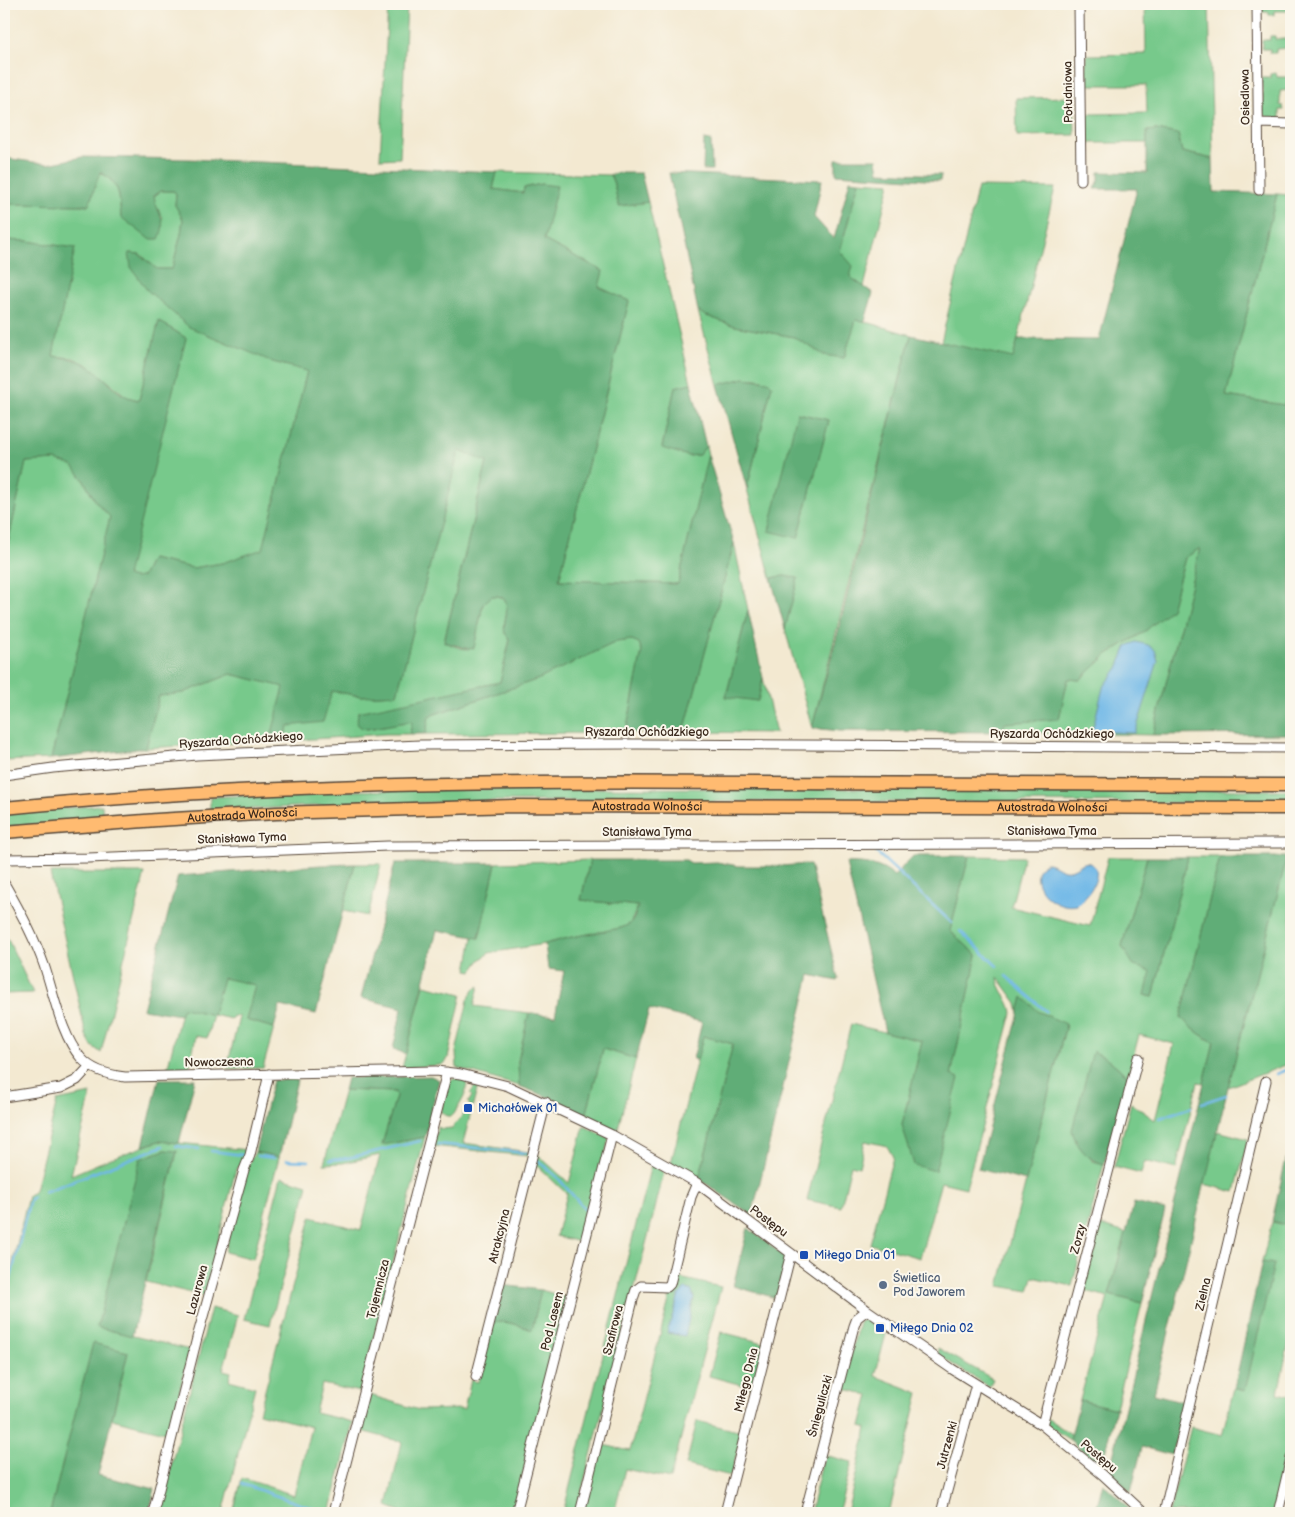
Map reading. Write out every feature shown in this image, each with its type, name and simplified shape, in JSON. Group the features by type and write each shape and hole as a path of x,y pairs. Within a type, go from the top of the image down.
{"highway":[{"name":"Autostrada Wolności","path":"4,808 155,796 405,784 602,782 1291,785"},
{"name":"Autostrada Wolności","path":"4,832 248,814 474,806 1291,808"}],"street":[{"name":"Południowa","path":"1079,4 1081,180"},
{"name":"Osiedlowa","path":"1257,4 1259,190"},
{"path":"1258,123 1291,124"},
{"name":"Ryszarda Ochódzkiego","path":"4,775 53,768 197,755 420,744 1291,748"},
{"name":"Stanisława Tyma","path":"4,859 454,845 1291,843"},
{"path":"4,883 35,943 68,1037 81,1058 90,1066 77,1080 61,1088 4,1097"},
{"name":"Zorzy","path":"1042,1425 1138,1058"},
{"name":"Nowoczesna","path":"90,1066 109,1075 125,1077 447,1072"},
{"name":"Postępu","path":"447,1072 508,1086 546,1102 612,1135 697,1183 867,1310 976,1384 1042,1425 1103,1475 1144,1513"},
{"name":"Tajemnicza","path":"333,1513 447,1072"},
{"name":"Lazurowa","path":"153,1513 197,1338 234,1204 250,1155 269,1074"},
{"name":"Zielna","path":"1164,1513 1266,1081"},
{"name":"Atrakcyjna","path":"476,1376 546,1102"},
{"name":"Pod Lasem","path":"516,1513 612,1135"},
{"name":"Szafirowa","path":"580,1513 636,1290 641,1286 661,1288 667,1287 670,1284 691,1197 697,1183"},
{"name":"Miłego Dnia","path":"725,1513 791,1253"},
{"name":"Śnieguliczki","path":"805,1513 854,1326 857,1318 867,1310"},
{"name":"Jutrzenki","path":"941,1513 976,1384"},
{"path":"1278,1513 1291,1458"}],"green space":[{"path":"388,4 407,4 400,158 380,159"},
{"path":"1145,4 1209,4 1213,159 1182,152 1178,134 1156,130 1147,131 1147,143 1086,143 1087,114 1147,113 1146,85 1086,85 1086,55 1146,54"},
{"path":"1291,6 1291,55 1290,48 1276,49 1276,53 1270,53 1270,49 1262,49 1262,40 1270,40 1270,36 1275,36 1275,39 1289,39 1290,32 1289,11 1274,11 1274,15 1269,15 1269,12 1262,12 1261,7"},
{"path":"1276,73 1277,77 1291,77 1291,90 1280,91 1280,105 1283,106 1284,110 1280,110 1280,119 1269,119 1263,113 1262,78 1270,78 1270,74"},
{"path":"1074,97 1075,135 1017,136 1016,98"},
{"path":"1156,130 1178,134 1182,152 1213,159 1214,192 1277,194 1226,396 1284,405 1291,379 1291,734 1153,735 1200,548 1185,558 1171,609 1144,632 1108,654 1080,680 1068,679 1059,719 1005,723 1002,732 840,731 812,728 838,632 911,335 1013,358 1018,339 1099,340 1137,189 1095,189 1099,180 1099,172 1147,173 1147,131"},
{"path":"704,140 711,141 712,170 703,170"},
{"path":"82,157 189,159 497,172 493,189 523,193 524,188 541,184 557,186 544,240 603,271 599,287 629,301 559,580 678,584 708,455 734,543 684,732 626,733 642,651 639,643 632,640 616,642 539,679 429,716 426,734 410,734 412,721 367,729 357,724 358,712 500,682 510,640 504,628 507,609 504,599 492,596 483,604 474,648 469,649 444,642 487,462 459,451 397,694 361,696 332,691 323,722 288,726 285,741 270,741 284,687 231,674 183,693 159,696 146,748 51,759 110,517 96,502 73,466 55,460 26,462 4,561 4,240 27,241 75,248 53,356 83,363 124,395 139,400 159,321 186,338 127,576 134,578 142,577 151,559 193,568 222,563 263,549 307,371 273,362 189,327 147,290 131,267 129,253 139,254 157,269 172,269 183,219 175,205 176,194 174,191 161,191 154,196 162,222 159,239 149,239 121,217 118,191 112,181 100,172 89,205 4,204 4,158 48,164"},
{"path":"836,159 877,159 879,172 941,175 940,181 836,174"},
{"path":"99,172 106,176 118,190 121,217 163,218 156,206 154,196 161,191 174,191 176,194 175,205 183,219 172,269 157,269 140,254 130,253 273,362 307,371 263,550 222,563 193,568 151,559 142,577 126,576 186,338 159,321 139,400 127,397 88,365 73,358 52,356 75,248 27,241 4,240 4,204 89,205"},
{"path":"497,172 610,175 619,206 648,202 691,383 675,387 662,447 688,456 699,455 706,446 708,455 678,584 559,580 629,301 598,287 603,271 544,240 541,184 524,188 524,193 493,189"},
{"path":"616,173 641,173 648,202 619,206 610,175"},
{"path":"669,173 822,180 814,217 834,239 850,180 859,181 840,251 853,266 850,277 873,293 865,321 856,320 844,358 824,355 794,337 735,326 698,311"},
{"path":"859,181 890,183 864,287 850,277 840,251"},
{"path":"978,187 1055,188 1013,359 941,342"},
{"path":"1277,194 1291,195 1291,379 1284,405 1226,396"},
{"path":"698,311 735,326 794,337 824,355 844,358 856,319 911,335 812,728 785,629 798,578 784,576 771,578 747,489 772,385 766,381 753,379 718,385","holes":["797,413 829,420 798,538"]},
{"path":"744,378 768,381 772,385 747,489 718,385"},
{"path":"691,383 706,446 699,455 688,456 662,448 675,387"},
{"path":"797,413 829,420 798,538 769,531"},
{"path":"459,450 487,462 444,641 462,648 474,648 483,604 491,596 499,596 504,599 507,609 504,628 505,633 510,639 500,682 358,713 367,729 413,720 410,734 285,741 288,726 331,691 361,696 397,694"},
{"path":"55,460 73,465 96,502 110,517 51,759 4,761 4,561 26,462"},
{"path":"734,543 748,610 726,696 757,701 763,678 776,733 684,732"},
{"path":"1200,548 1153,735 1002,732 1004,723 1059,718 1068,679 1080,680 1108,654 1144,632 1171,609 1185,558"},
{"path":"784,576 798,578 785,629 771,578"},
{"path":"748,610 763,678 758,701 726,697"},
{"path":"632,640 639,643 642,651 626,733 426,734 429,716 539,679 616,642"},
{"path":"231,674 285,687 270,741 146,748 159,696 183,693"},
{"path":"555,788 1291,790 1291,803 486,801 210,811 210,797 343,791"},
{"path":"102,805 103,819 4,827 4,813"},
{"path":"913,856 969,856 950,931 977,955 951,1075 959,1078 935,1171 914,1165 902,1125 922,1041 885,1032 846,863 872,865 894,876"},
{"path":"969,856 1024,857 1011,907 1090,926 1108,857 1147,857 1122,946 1152,971 1145,995 1153,997 1188,857 1220,857 1181,1017 1196,1031 1214,1042 1204,1083 1198,1082 1176,1169 1145,1161 1141,1174 1114,1167 1131,1103 1155,1120 1174,1044 1139,1035 1128,1076 1108,1059 1075,1141 1093,1161 1104,1164 1072,1286 1033,1277 1029,1291 999,1286 1066,1025 1039,1012 1023,998 1019,1013 1017,1003 998,977 1012,1013 966,1188 941,1182 920,1258 870,1244 893,1157 887,1146 865,1141 859,1167 851,1165 841,1207 807,1200 851,1024 922,1041 902,1125 959,1078 951,1075 977,955 950,931"},
{"path":"1147,857 1188,857 1153,997 1145,995 1151,971 1134,966 1122,946"},
{"path":"1220,857 1287,857 1228,1087 1154,1394 1185,1402 1172,1455 1142,1447 1131,1492 1109,1473 1214,1042 1188,1025 1181,1017"},
{"path":"1287,857 1291,858 1291,1063 1228,1087"},
{"path":"590,860 581,900 638,906 630,924 621,928 545,944 489,953 480,960 472,971 467,970 473,937 479,938 496,863"},
{"path":"590,860 686,860 691,863 717,862 738,866 810,864 838,978 837,981 810,975 752,1215 699,1179 733,1044 703,1036 697,1060 693,1059 702,1022 649,1009 636,1059 603,1049 586,1116 553,1099 519,1086 518,1061 529,1013 555,1016 564,971 548,969 545,944 621,928 630,924 638,906 581,900"},
{"path":"395,863 496,863 479,938 437,930 406,1054 393,1049 402,1008 361,998"},
{"path":"355,864 381,864 368,916 343,911"},
{"path":"355,864 316,1014 280,1006 274,1028 246,1020 255,985 223,978 213,1015 183,1008 180,1015 143,1009 178,876"},
{"path":"50,873 145,873 101,1053 91,1045 86,1035"},
{"path":"4,931 33,993 4,994"},
{"path":"223,977 255,985 246,1020 274,1028 263,1068 227,1068 239,1017 233,1016 231,1019 213,1015 207,1038 196,1036 189,1069 167,1070 182,1008"},
{"path":"424,985 462,994 448,1058 441,1065 402,1068"},
{"path":"479,986 474,1006 529,1013 518,1061 519,1086 457,1068 456,1052 468,1000 473,990"},
{"path":"1023,997 1039,1012 1066,1024 1026,1181 978,1169"},
{"path":"703,1036 733,1044 699,1179 671,1163"},
{"path":"603,1049 636,1059 617,1132 586,1116"},
{"path":"1093,1051 1108,1059 1128,1076 1104,1164 1084,1152 1076,1142 1072,1130"},
{"path":"431,1076 439,1080 425,1137 382,1145 396,1096 395,1092 344,1090 347,1078"},
{"path":"459,1078 465,1080 467,1088 454,1114 447,1116 441,1112 448,1081"},
{"path":"159,1079 195,1079 179,1143 159,1141 143,1146"},
{"path":"273,1080 297,1080 279,1157 255,1152"},
{"path":"476,1085 478,1086 463,1143 529,1152 528,1156 432,1146 438,1127 442,1129 452,1128 465,1110 468,1111 470,1105 468,1103 472,1096 470,1094"},
{"path":"344,1090 395,1092 396,1096 382,1145 425,1137 360,1392 322,1384 315,1413 353,1422 330,1513 318,1513 291,1504 289,1513 233,1513 242,1478 294,1495 311,1427 259,1413 311,1217 361,1230 380,1155 343,1163 324,1164"},
{"path":"91,1094 71,1175 159,1141 248,1150 245,1159 236,1169 204,1296 146,1282 177,1152 165,1150 97,1327 190,1350 169,1433 112,1419 128,1352 93,1344 50,1513 4,1513 4,1319 9,1298 4,1298 4,1281 9,1280 28,1196 35,1190 57,1101"},
{"path":"584,1126 609,1138 583,1243 556,1236 567,1194 534,1163 536,1153 569,1183"},
{"path":"1217,1131 1248,1139 1235,1192 1204,1184"},
{"path":"1291,1137 1291,1226 1272,1221"},
{"path":"165,1150 177,1151 132,1336 97,1327 140,1159"},
{"path":"255,1152 279,1157 253,1259 225,1252 247,1167"},
{"path":"651,1165 664,1172 654,1213 576,1513 563,1513"},
{"path":"281,1177 308,1185 270,1325 244,1319"},
{"path":"1134,1203 1165,1210 1142,1303 1109,1295"},
{"path":"1272,1222 1291,1226 1291,1333 1278,1393 1291,1396 1291,1436 1273,1513 1169,1513 1191,1427 1222,1435 1234,1388 1244,1391 1273,1264 1262,1262"},
{"path":"1099,1225 1126,1233 1109,1295 1142,1303 1116,1409 1080,1400 1108,1297 1082,1290"},
{"path":"748,1228 787,1258 776,1298 733,1286"},
{"path":"1262,1262 1274,1264 1245,1391 1234,1388"},
{"path":"675,1277 721,1287 670,1479 625,1469 615,1510 652,1513 606,1513 583,1508 599,1444 630,1451"},
{"path":"502,1285 541,1290 532,1330 507,1323 492,1323"},
{"path":"541,1290 568,1298 513,1513 400,1513 400,1511 387,1506 402,1442 361,1431 370,1395 419,1410 464,1409 471,1380 478,1382 492,1323 507,1323 532,1330"},
{"path":"211,1308 238,1315 223,1370 231,1372 229,1380 255,1387 223,1513 159,1513"},
{"path":"866,1319 886,1334 875,1376 919,1393 889,1513 847,1513 867,1428 861,1426 869,1395 842,1388 859,1322"},
{"path":"721,1332 764,1343 753,1388 709,1376"},
{"path":"93,1343 128,1352 98,1475 155,1489 149,1513 50,1513"},
{"path":"938,1348 993,1379 989,1387 938,1355"},
{"path":"1080,1400 1116,1409 1101,1467 1070,1440"},
{"path":"1048,1419 1071,1434 1070,1440 1046,1424"},
{"path":"697,1421 742,1432 731,1476 686,1465"},
{"path":"824,1455 852,1462 838,1513 810,1513"},
{"path":"1103,1483 1128,1507 1126,1513 1095,1513"}],"water":[{"path":"1136,642 1148,645 1155,650 1158,661 1135,733 1092,731 1103,688 1118,668 1127,646"},
{"path":"1046,863 1060,869 1070,870 1083,863 1089,863 1096,868 1096,879 1088,893 1077,905 1057,903 1048,897 1038,883 1037,875 1039,868"},
{"path":"685,1288 692,1291 694,1298 685,1336 667,1333 679,1295"}],"waterway":[{"path":"876,852 952,923"},
{"path":"960,931 997,966"},
{"path":"1006,976 1046,1011"},
{"path":"1276,1074 1291,1068"},
{"path":"1202,1103 1226,1095"},
{"path":"1160,1118 1191,1107"},
{"path":"330,1160 348,1158 420,1141"},
{"path":"438,1144 527,1153"},
{"path":"44,1192 163,1146"},
{"path":"176,1146 199,1149"},
{"path":"211,1151 243,1155"},
{"path":"258,1156 274,1158"},
{"path":"536,1159 558,1178 588,1213"},
{"path":"287,1160 309,1161"},
{"path":"4,1292 8,1290 30,1199 33,1197"},
{"path":"242,1484 324,1512"}],"place":[{"name":"Michałówek 01","path":"468,1108"},
{"name":"Miłego Dnia 01","path":"804,1255"},
{"name":"Świetlica Pod Jaworem","path":"883,1285"},
{"name":"Miłego Dnia 02","path":"880,1328"}]}
